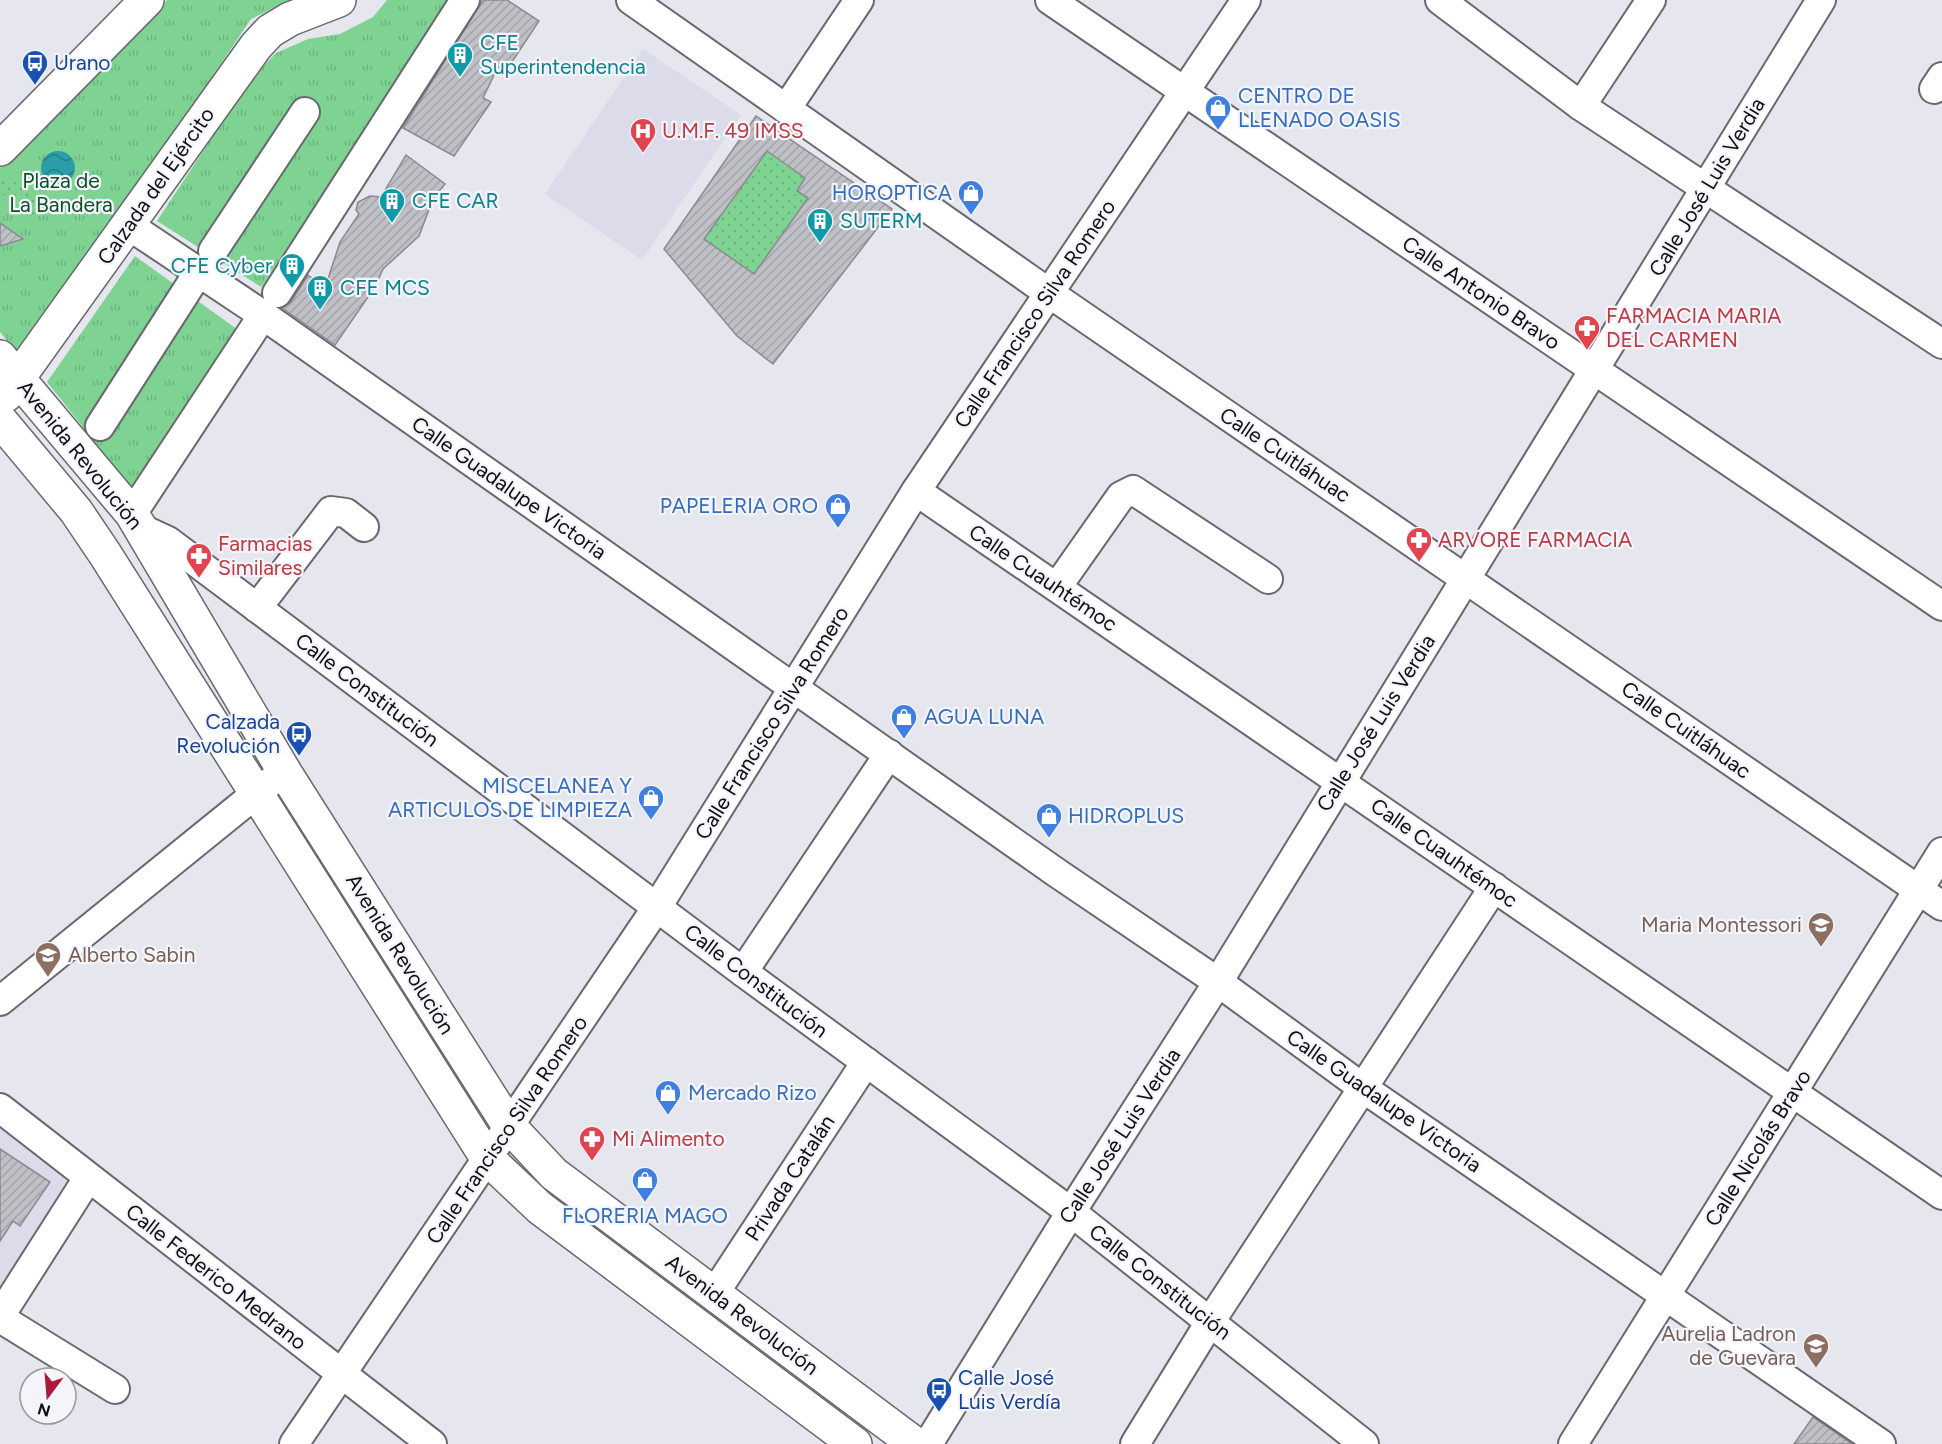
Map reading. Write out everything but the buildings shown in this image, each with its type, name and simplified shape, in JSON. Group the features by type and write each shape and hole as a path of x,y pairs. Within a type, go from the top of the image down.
{"main road":[{"name":"Calzada del Ejército","path":"6,380 128,225 256,46 270,31 290,19 339,0"},
{"path":"1,145 136,5"},
{"name":"Avenida Revolución","path":"6,380 93,465 136,521 284,771 509,1126 554,1174 915,1444"},
{"name":"Avenida Revolución","path":"0,420 82,520 488,1158 540,1208 855,1444"}],"street":[{"path":"136,521 270,304 465,0"},
{"name":"Calle Cuitláhuac","path":"632,0 1048,293 1942,906"},
{"path":"786,109 859,0"},
{"name":"Calle Antonio Bravo","path":"1050,0 1942,606"},
{"name":"Calle Francisco Silva Romero","path":"294,1444 657,907 916,491 1246,0"},
{"path":"1440,0 1581,106 1942,344"},
{"path":"1581,106 1651,0"},
{"name":"Calle José Luis Verdia","path":"928,1444 1071,1212 1218,982 1821,0"},
{"path":"213,252 304,112"},
{"name":"Calle Guadalupe Victoria","path":"128,225 270,304 794,687 1218,982 1363,1088 1881,1444"},
{"path":"100,426 191,284"},
{"path":"1057,587 1121,496 1133,490 1268,579"},
{"name":"Calle Cuauhtémoc","path":"916,491 1942,1195"},
{"path":"257,608 326,516 339,510 364,527"},
{"name":"Calle Constitución","path":"136,521 168,541 743,972 1071,1212 1364,1444"},
{"path":"743,972 889,754"},
{"path":"0,1001 284,771"},
{"name":"Calle Nicolás Bravo","path":"1573,1444 1942,852"},
{"path":"1135,1444 1210,1322 1494,887"},
{"name":"Privada Catalán","path":"714,1294 866,1062"},
{"name":"Calle Federico Medrano","path":"0,1108 432,1444"},
{"path":"88,1178 0,1317 115,1389"}],"shaded area":[{"name":"U.M.F. 49 IMSS","path":"643,49 741,115 642,260 545,194"},
{"path":"0,1123 74,1179 0,1295"}],"green space":[{"name":"Plaza de La Bandera","path":"167,0 291,0 251,19 88,261 19,355 0,332 0,168"},
{"name":"Plaza de La Bandera","path":"387,0 455,0 261,287 157,221 250,80 276,53 308,39 340,34 373,17"},
{"path":"767,151 805,178 797,191 808,198 754,274 704,239"},
{"path":"6,176 48,203 37,218 0,193 0,183"},
{"name":"Plaza de La Bandera","path":"135,256 241,332 134,491 47,382"}],"water":[{"path":"58,151 70,156 75,168 70,180 58,185 46,180 41,168 46,156"}],"place":[{"name":"CFE Superintendencia","path":"460,78"},
{"name":"Urano","path":"35,86"},
{"name":"CENTRO DE LLENADO OASIS","path":"1218,131"},
{"name":"U.M.F. 49 IMSS","path":"643,154"},
{"name":"HOROPTICA","path":"971,216"},
{"name":"CFE CAR","path":"392,224"},
{"name":"SUTERM","path":"820,244"},
{"name":"CFE Cyber","path":"292,289"},
{"name":"CFE MCS","path":"320,311"},
{"name":"FARMACIA MARIA DEL CARMEN","path":"1587,351"},
{"name":"PAPELERIA ORO","path":"838,529"},
{"name":"ARVORE FARMACIA","path":"1419,563"},
{"name":"Farmacias Similares","path":"199,579"},
{"name":"AGUA LUNA","path":"904,740"},
{"name":"Calzada Revolución","path":"299,757"},
{"name":"MISCELANEA Y ARTICULOS DE LIMPIEZA","path":"651,821"},
{"name":"HIDROPLUS","path":"1049,839"},
{"name":"Maria Montessori","path":"1821,948"},
{"name":"Alberto Sabin","path":"48,978"},
{"name":"Mercado Rizo","path":"668,1116"},
{"name":"Mi Alimento","path":"592,1162"},
{"name":"FLORERIA MAGO","path":"645,1203"},
{"name":"Aurelia Ladron de Guevara","path":"1816,1369"},
{"name":"Calle José Luis Verdía","path":"939,1413"}]}
